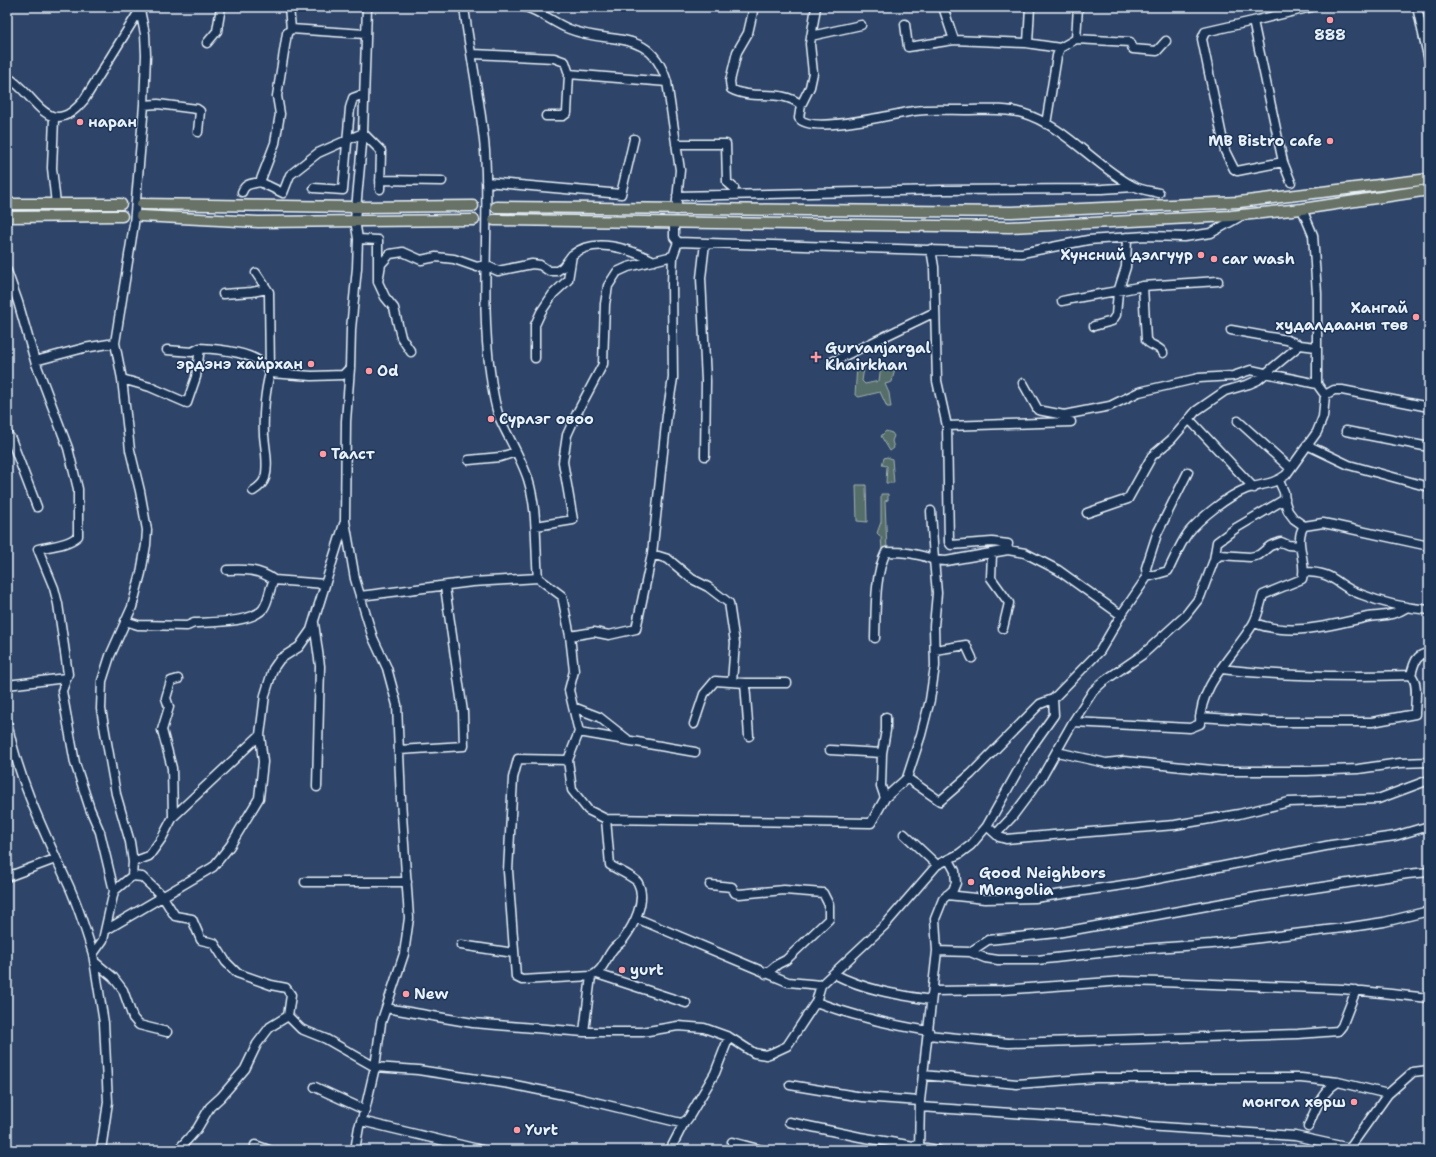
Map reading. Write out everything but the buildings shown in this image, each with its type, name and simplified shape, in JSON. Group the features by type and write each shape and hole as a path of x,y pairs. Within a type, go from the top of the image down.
{"main road":[{"path":"496,207 676,210 1012,212 1198,205 1270,199 1429,179"},
{"path":"494,220 674,224 1010,226 1243,215 1302,209 1429,190"},
{"path":"7,204 121,204"},
{"path":"142,204 355,207 473,206"},
{"path":"7,217 122,216"},
{"path":"141,216 258,222 474,220"}],"street":[{"path":"207,43 217,31 221,7"},
{"path":"260,182 276,136 280,114 277,96 287,34 291,29 289,7"},
{"path":"355,1150 375,1067 381,1023 404,954 409,918 401,800 397,705 387,668 373,638 360,596 352,566 344,521 346,420 350,368 350,329 358,239 355,220 355,207 362,133 367,7"},
{"path":"464,7 485,150 486,340 490,374 500,418 529,484 536,526 535,548 538,578"},
{"path":"525,7 569,29 633,42 646,48 664,70 680,170 676,210"},
{"path":"754,7 748,33 737,52 730,81 731,89 739,93 786,96 794,99 801,105"},
{"path":"816,7 811,36 810,56 812,73 810,87 801,105 799,118 801,122 809,124 852,123 914,111 1003,110 1023,113 1064,134 1089,156 1134,187"},
{"path":"944,7 954,40"},
{"path":"1028,43 1030,7"},
{"path":"1076,39 1078,7"},
{"path":"1283,162 1237,171 1225,151 1202,38 1205,32 1312,7"},
{"path":"1417,7 1429,61"},
{"path":"132,876 133,862 130,842 116,794 101,708 102,681 110,656 132,607 141,573 147,530 140,491 130,450 122,379 115,343 134,224 144,105 146,55 145,34 141,9"},
{"path":"8,79 44,114 54,118 70,112 84,100 141,9"},
{"path":"1253,21 1283,162 1291,182"},
{"path":"905,24 908,46 954,40 1028,43 1060,48 1076,39 1130,42 1133,49 1157,51 1166,41"},
{"path":"811,36 861,25"},
{"path":"291,29 365,34"},
{"path":"1046,124 1057,56 1060,48"},
{"path":"472,54 554,58 565,62 569,74 567,113 563,116 546,116"},
{"path":"569,74 667,82"},
{"path":"314,188 343,190 347,139 353,98 364,94"},
{"path":"144,105 158,104 197,109 200,111 198,132"},
{"path":"54,118 52,168 56,204"},
{"path":"242,192 244,187 248,184 260,182 283,193 290,175 318,153 362,133"},
{"path":"362,133 381,151 380,189"},
{"path":"486,182 621,194 634,139"},
{"path":"676,144 726,144 727,182 734,188"},
{"path":"380,180 442,181"},
{"path":"677,196 941,190 1102,189 1134,187 1160,193"},
{"path":"907,778 940,801 971,774 1040,704 1053,699 1100,651 1121,614 1147,577 1168,571 1187,534 1201,520 1231,497 1247,488 1254,488 1279,481 1317,432 1323,417 1325,395 1317,384 1317,293 1313,235 1302,209"},
{"path":"674,224 674,237 678,242 1022,253 1088,240 1127,237 1184,237 1211,233 1243,215"},
{"path":"1094,326 1115,318 1118,292 1126,267 1127,237"},
{"path":"358,239 378,240 378,282 385,297 394,308 401,337 411,352"},
{"path":"570,636 594,632 609,635 636,629 652,554 667,415 673,378 671,312 673,256 678,242"},
{"path":"705,243 701,278 706,381 705,456"},
{"path":"378,282 381,264 390,254 403,252 421,260 436,257 454,259 477,267 485,265 498,271 532,264 540,265 549,271 557,271 563,267 572,254 581,248 609,246 637,253 654,261"},
{"path":"931,249 934,267 937,381 947,426 949,542 951,545 992,542 1008,544"},
{"path":"534,358 534,325 553,294 568,280 572,254"},
{"path":"536,526 573,520 563,462 567,435 577,413 604,364 604,304 608,286 617,272 628,267 673,256"},
{"path":"7,271 18,302 35,361 68,448 78,488 78,536 66,543 38,549 57,599 68,674 62,691 76,763 90,809 100,832 114,891 103,940 94,954"},
{"path":"253,491 262,485 266,477 264,433 267,382 270,373 269,292 256,273"},
{"path":"1062,301 1092,294 1118,292 1143,286 1218,282"},
{"path":"1143,286 1146,340 1150,344 1162,350 1163,353"},
{"path":"223,294 252,292 267,289"},
{"path":"832,362 934,312"},
{"path":"1231,330 1316,347"},
{"path":"35,361 84,348 115,343"},
{"path":"1087,513 1128,500 1152,456 1172,439 1196,410 1225,391 1249,384 1267,373 1300,345"},
{"path":"122,379 150,387 188,403 196,377 200,348"},
{"path":"168,350 192,352 200,348 227,350 262,363 270,373 312,376 343,375 350,368"},
{"path":"1023,383 1038,410 1064,415 1110,406 1139,392 1199,378 1234,376 1251,370 1317,384"},
{"path":"1325,395 1334,390 1342,390 1429,407"},
{"path":"1189,419 1254,488"},
{"path":"947,426 1071,422"},
{"path":"1238,422 1290,468"},
{"path":"1346,431 1429,447"},
{"path":"7,434 12,439 37,507"},
{"path":"1307,445 1349,465 1429,487"},
{"path":"469,460 500,457 516,452"},
{"path":"1147,577 1146,568 1157,534 1188,472"},
{"path":"1279,481 1284,492 1284,499 1288,510 1294,519 1304,526 1328,524 1429,546"},
{"path":"996,834 1012,817 1042,777 1073,722 1093,691 1104,681 1142,655 1185,616 1200,597 1214,560 1218,542 1236,528 1284,499"},
{"path":"360,596 446,587 472,582 538,578 562,596 570,636 574,671 569,690 580,732 568,760 572,790 588,810 606,819 871,823 885,798 907,778 921,735 930,700 935,650 934,621 938,593 931,511"},
{"path":"106,930 163,897 168,892 213,867 230,846 259,798 263,762 260,735 265,695 273,669 280,659 298,647 305,640 314,622 344,521"},
{"path":"1073,722 1190,728 1200,724 1203,701 1210,682 1222,669 1254,623 1263,595 1302,579 1304,572 1300,546 1300,534 1304,526"},
{"path":"1214,560 1220,555 1250,557 1260,555 1270,546 1281,542 1288,545 1300,546"},
{"path":"875,638 876,599 883,558 886,552 916,553 934,560 946,561 1008,550 1025,554 1038,559 1082,585 1121,614"},
{"path":"652,554 668,559 692,579 708,587 729,603 735,643 732,682"},
{"path":"992,554 991,578 1009,603 1003,628"},
{"path":"227,570 249,569 265,573 274,580 325,584"},
{"path":"1304,572 1319,572 1330,576 1351,591 1360,595 1406,608 1429,610"},
{"path":"125,621 138,625 187,626 194,623 248,619 263,609 274,580"},
{"path":"399,750 464,746 463,712 446,587"},
{"path":"1254,623 1269,628 1322,628 1370,617 1391,615 1406,608"},
{"path":"314,622 320,666 317,787"},
{"path":"935,650 966,645 972,658"},
{"path":"1410,675 1415,659 1421,654 1429,652"},
{"path":"1222,669 1344,677 1410,675"},
{"path":"1200,717 1284,722 1372,722 1389,720 1416,714 1416,689 1413,677 1410,675"},
{"path":"7,685 66,678"},
{"path":"173,817 172,768 162,730 169,707 166,698 168,686 170,682 178,679"},
{"path":"694,724 704,694 715,681 787,684"},
{"path":"745,683 749,736"},
{"path":"386,1008 473,1024 584,1032 642,1032 678,1026 704,1028 729,1037 754,1053 766,1055 779,1051 787,1046 816,1002 821,985 885,925 938,866 971,845 987,826 1030,750 1054,715 1053,699"},
{"path":"573,707 598,717 627,740"},
{"path":"885,798 881,786 882,753 886,730 886,717"},
{"path":"7,721 22,774 55,859 82,919 96,963 104,1023 108,1102 101,1150"},
{"path":"580,732 695,752"},
{"path":"133,862 150,856 165,834 173,817 260,735"},
{"path":"830,750 882,753"},
{"path":"1057,752 1106,763 1124,761 1222,771 1358,769 1400,763 1429,762"},
{"path":"568,760 518,760 513,778 508,871 512,903 516,977 519,980 594,975 686,1003"},
{"path":"987,826 1006,840 1175,825 1239,814 1289,802 1378,799 1429,780"},
{"path":"584,1032 594,975 614,947 623,941 636,918 641,904 642,891 637,880 610,865 606,819"},
{"path":"947,895 985,899 1035,898 1137,883 1316,848 1395,836 1429,826"},
{"path":"904,834 938,866"},
{"path":"7,877 55,859"},
{"path":"920,1149 920,1104 937,951 935,920 943,899 953,890 956,876 949,860"},
{"path":"970,952 988,940 1057,933 1262,896 1429,872"},
{"path":"114,891 132,876 142,877 163,897 176,916 192,920 201,940 214,943 226,962 238,973 271,985 286,988 291,995 288,1016"},
{"path":"305,882 407,882"},
{"path":"710,885 732,887 735,893 739,894 784,890 823,893 829,905 828,919 786,960 778,964 766,974"},
{"path":"937,951 970,952 985,958 998,960 1037,960 1118,951 1212,944 1350,927 1384,922 1429,911"},
{"path":"636,918 788,982 821,985"},
{"path":"461,946 514,953"},
{"path":"96,963 112,977 123,990 133,1018 139,1025 167,1032"},
{"path":"834,974 864,987 899,995 932,1000"},
{"path":"933,991 1002,990 1123,981 1356,990 1429,998"},
{"path":"816,1002 896,1026 929,1033 1008,1043 1298,1034 1338,1031 1342,1026 1356,990"},
{"path":"288,1016 301,1029 326,1039 375,1067 418,1070 510,1084 681,1123 685,1122"},
{"path":"178,1150 197,1129 210,1108 245,1069 257,1044 270,1027 288,1016"},
{"path":"670,1150 715,1073 729,1037"},
{"path":"790,1085 862,1097 988,1113 1105,1118 1147,1126 1295,1136 1349,1149 1388,1094 1413,1072 1429,1070"},
{"path":"923,1075 1017,1084 1096,1078 1266,1077 1338,1082 1388,1094"},
{"path":"1308,1127 1317,1105 1330,1087 1338,1082"},
{"path":"315,1087 365,1110"},
{"path":"361,1121 482,1150"},
{"path":"789,1122 860,1138 920,1149 938,1150"},
{"path":"732,1142 762,1150"},
{"path":"255,1145 269,1150"}],"green space":[{"path":"890,364 895,368 892,382 885,384 889,393 891,407 887,407 880,392 859,397 855,395 857,366 862,366 864,368 862,381 865,384 879,381 881,365"},
{"path":"886,431 892,433 894,436 892,441 894,448 890,451 881,436"},
{"path":"887,457 892,459 894,483 886,483 887,466 882,465 884,458"},
{"path":"856,485 866,485 867,522 857,521"},
{"path":"881,494 888,494 888,500 885,501 887,550 882,550 881,537 877,533 881,522"}],"place":[{"name":"888","path":"1330,20"},
{"name":"наран","path":"80,122"},
{"name":"MB Bistro cafe","path":"1330,141"},
{"name":"Хүнсний дэлгүүр","path":"1201,255"},
{"name":"car wash","path":"1214,259"},
{"name":"Хангай худалдааны төв","path":"1416,317"},
{"name":"Gurvanjargal Khairkhan","path":"816,357"},
{"name":"эрдэнэ хайрхан","path":"311,364"},
{"name":"Od","path":"369,371"},
{"name":"Сүрлэг овоо","path":"491,419"},
{"name":"Талст","path":"323,454"},
{"name":"Good Neighbors Mongolia","path":"971,882"},
{"name":"yurt","path":"622,970"},
{"name":"New","path":"406,994"},
{"name":"монгол хөрш","path":"1354,1102"},
{"name":"Yurt","path":"517,1130"}]}
